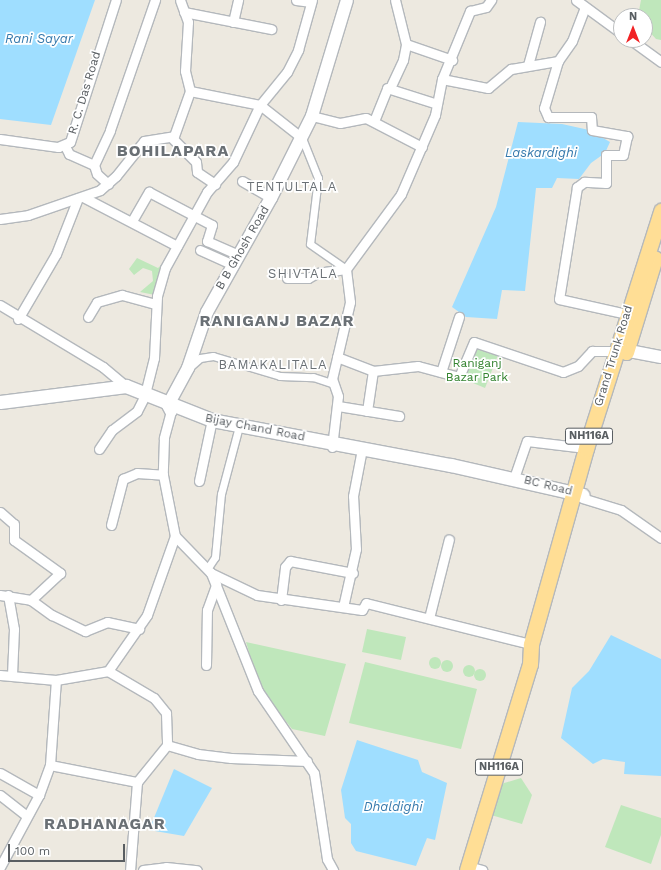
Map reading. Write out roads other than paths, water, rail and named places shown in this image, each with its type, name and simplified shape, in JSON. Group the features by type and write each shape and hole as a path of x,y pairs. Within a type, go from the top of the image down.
{"highway":[{"name":"Grand Trunk Road","path":"530,664 538,659 579,497 619,350 627,314 661,211"},
{"name":"Grand Trunk Road","path":"472,869 530,664 531,644 579,497 586,448 619,350 661,240"}],"main road":[{"name":"Bijay Chand Road","path":"0,402 86,388 126,386 144,397 211,424 332,446 361,454 513,481"},
{"name":"Bijay Chand Road","path":"0,408 110,392 125,392 144,397"},
{"name":"Bijay Chand Road","path":"169,408 212,420 332,446 513,481"},
{"name":"BC Road","path":"513,481 579,497"}],"street":[{"name":"R. C. Das Road","path":"0,139 65,146 73,134 116,0"},
{"path":"108,184 97,174 94,165 110,130 155,0"},
{"path":"0,219 28,215 80,197 108,184 144,141 170,137 176,133 190,91 186,80 189,33 180,0"},
{"path":"233,22 238,0"},
{"path":"99,449 112,430 137,411 144,397 154,358 156,304 159,282 193,216 215,184 233,162 246,127 260,105 287,72 298,50 311,1 296,0"},
{"name":"B B Ghosh Road","path":"169,408 188,368 195,338 271,198 312,116 348,0"},
{"path":"374,121 384,91 390,88 406,44 395,0"},
{"path":"332,446 338,406 334,384 337,357 350,302 346,269 401,194 422,147 438,104 442,79 452,60 470,11 486,7 491,0"},
{"path":"613,27 581,3 572,41 558,61 544,108 548,117 593,118 592,130 627,136 623,155 606,155 606,183 584,182 577,187 559,299 627,314"},
{"path":"184,12 271,29"},
{"path":"528,65 540,22"},
{"path":"406,44 452,60"},
{"path":"641,48 661,62"},
{"path":"442,79 488,88 511,69 558,61"},
{"path":"390,88 438,104"},
{"path":"190,91 260,105 302,138 318,178 310,244 346,269"},
{"path":"312,116 340,124 356,118 374,121 422,147"},
{"path":"170,137 196,162 197,172 215,184"},
{"path":"65,146 69,154 94,165"},
{"path":"242,181 271,198"},
{"path":"132,221 149,192 212,226 207,241 236,260"},
{"path":"80,197 132,221 177,246"},
{"path":"18,319 56,254 80,197"},
{"path":"200,250 236,260"},
{"path":"287,278 308,278 317,273 346,269"},
{"path":"88,317 97,302 122,295 156,304"},
{"path":"0,305 18,319 103,368 126,386"},
{"path":"441,372 459,317"},
{"path":"337,357 373,371 404,366 441,372 459,377 474,342 563,372 578,366 592,351 619,350 661,357"},
{"path":"188,368 200,358 213,356 280,376 313,377 334,384"},
{"path":"366,411 373,371"},
{"path":"338,406 399,416"},
{"path":"0,676 56,680 82,678 108,671 139,629 159,587 175,536 163,475 164,438 169,408"},
{"path":"199,481 211,424"},
{"path":"209,571 215,557 221,494 238,430"},
{"path":"513,481 527,441 586,448"},
{"path":"343,607 353,573 356,549 353,496 361,454"},
{"path":"111,524 123,479 137,473 163,475"},
{"path":"579,497 621,510 661,538"},
{"path":"0,512 14,524 14,540 60,573 31,600"},
{"path":"175,536 209,571 258,691 298,746 307,761 319,790 327,860 333,870"},
{"path":"430,618 449,539"},
{"path":"281,600 285,567 290,561 353,573"},
{"path":"209,571 257,595 281,600 362,610 366,604 430,618 531,644"},
{"path":"206,665 207,610 216,585"},
{"path":"12,676 14,629 4,595 31,600 52,615 85,631 108,622 139,629"},
{"path":"108,671 162,704 167,745 137,782 130,870"},
{"path":"0,867 39,795 50,765 56,680"},
{"path":"167,745 198,754 307,761"},
{"path":"292,759 298,746"},
{"path":"50,765 137,782"},
{"path":"0,774 39,795"},
{"path":"2,798 27,816"},
{"path":"143,870 166,867 197,870"}],"water":[{"name":"Rani Sayar","path":"0,0 95,0 51,125 0,119"},
{"name":"Laskardighi","path":"518,122 562,124 589,130 610,142 605,153 591,163 579,179 557,178 552,188 536,188 525,291 502,290 497,319 466,317 452,307 496,207"},
{"path":"611,635 661,659 661,776 624,774 625,762 603,759 593,764 561,738 572,688 589,671"},
{"name":"Dhaldighi","path":"357,740 418,760 422,772 447,783 435,840 427,838 416,866 356,851 351,843 351,824 345,818 341,790"},
{"path":"174,769 212,788 184,836 149,830"}],"district":[{"name":"BOHILAPARA","path":"173,151"},
{"name":"TENTULTALA","path":"292,187"},
{"name":"SHIVTALA","path":"303,274"},
{"name":"RANIGANJ BAZAR","path":"277,321"},
{"name":"BAMAKALITALA","path":"273,365"},
{"name":"RADHANAGAR","path":"105,824"}],"park label":[{"name":"Raniganj Bazar Park","path":"477,371"}]}
